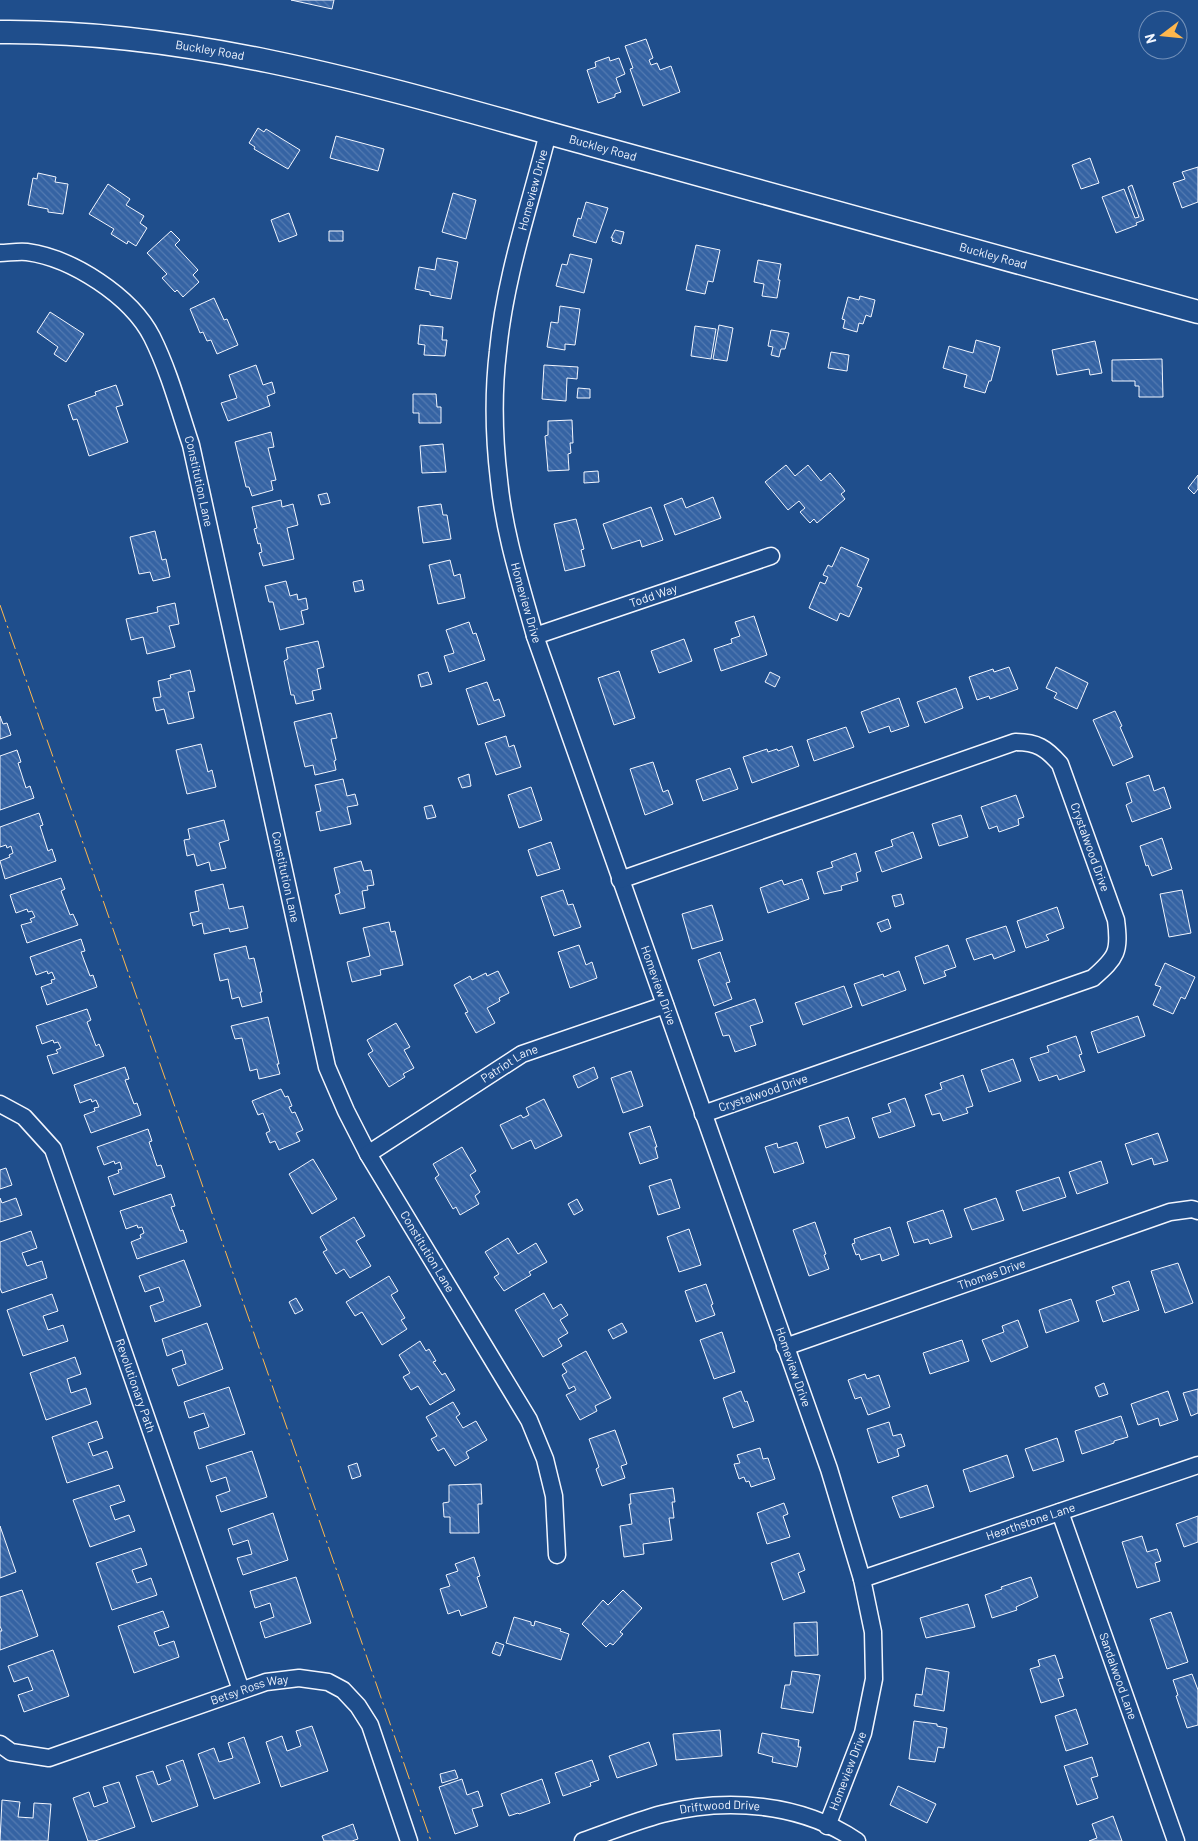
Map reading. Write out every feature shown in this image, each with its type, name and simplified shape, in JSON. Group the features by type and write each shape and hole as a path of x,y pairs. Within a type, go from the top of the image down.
{"street":[{"name":"Buckley Road","path":"0,32 134,38 201,48 331,75 1198,312"},
{"name":"Homeview Drive","path":"548,133 510,278 498,351 495,405 498,480 506,530 535,636 829,1469 862,1579 873,1632 874,1679 863,1733 827,1826"},
{"name":"Constitution Lane","path":"0,254 25,252 62,261 94,278 127,303 152,336 173,390 191,445 327,1067 346,1111 368,1154 529,1420 545,1459 554,1496 556,1555"},
{"name":"Todd Way","path":"535,636 771,556"},
{"name":"Crystalwood Drive","path":"620,880 1015,742 1030,742 1050,752 1060,764 1116,920 1118,942 1114,958 1093,978 703,1114"},
{"name":"Patriot Lane","path":"368,1154 522,1054 665,1005"},
{"name":"Revolutionary Path","path":"0,1104 24,1117 53,1149 241,1690"},
{"name":"Thomas Drive","path":"786,1347 1170,1212 1192,1209 1198,1211"},
{"name":"Hearthstone Lane","path":"862,1579 1198,1465"},
{"name":"Sandalwood Lane","path":"1060,1512 1176,1841"},
{"name":"Betsy Ross Way","path":"0,1744 11,1752 49,1758 266,1682 299,1678 328,1682 343,1690 358,1706 370,1725 408,1841"},
{"name":"Driftwood Drive","path":"583,1841 662,1814 701,1807 739,1804 792,1812 857,1841"}],"building":[{"path":"291,0 334,0 332,9"},
{"path":"646,39 653,58 649,60 651,65 657,63 660,70 671,66 680,92 643,106 630,69 633,68 625,46"},
{"path":"609,57 610,61 619,58 625,74 616,78 621,92 615,94 615,97 598,103 587,70 596,67 595,62"},
{"path":"258,128 264,132 266,129 300,150 288,169 254,149 255,147 249,143"},
{"path":"336,136 384,149 378,171 330,158"},
{"path":"1090,158 1099,183 1081,189 1072,165"},
{"path":"1198,167 1198,202 1182,208 1173,183 1185,179 1182,172"},
{"path":"38,173 56,177 55,182 68,184 63,214 48,212 48,209 28,205 33,178 37,179"},
{"path":"108,184 130,199 126,205 144,216 140,223 147,228 136,246 128,241 127,244 111,234 114,229 89,214"},
{"path":"1132,185 1144,220 1136,223 1137,225 1116,233 1102,197 1124,189 1135,218 1139,217 1128,187"},
{"path":"453,193 476,200 466,239 442,232"},
{"path":"586,202 608,208 596,243 573,236 578,218 581,219"},
{"path":"289,213 297,235 279,242 271,220"},
{"path":"615,230 624,232 621,244 612,241 613,238 611,238"},
{"path":"171,231 180,240 175,245 198,270 193,275 199,282 183,297 177,290 175,292 162,278 167,274 147,253"},
{"path":"329,231 343,231 343,241 329,241"},
{"path":"696,245 720,250 713,282 708,281 705,294 686,290"},
{"path":"570,254 592,259 584,293 556,286 562,264 567,265"},
{"path":"437,258 458,262 451,299 430,295 430,292 415,289 419,267 435,270"},
{"path":"758,260 781,264 777,298 762,296 764,284 754,282"},
{"path":"860,296 875,300 871,317 866,315 863,324 859,323 857,332 843,328 845,320 842,319 848,297 859,300"},
{"path":"214,298 224,320 227,319 238,345 217,354 211,340 207,341 203,332 200,333 190,309"},
{"path":"560,306 580,309 575,345 565,344 565,350 547,347 551,322 558,323"},
{"path":"50,312 84,334 66,362 54,354 58,347 37,332"},
{"path":"420,325 443,327 442,340 447,340 445,356 424,355 425,345 418,344"},
{"path":"719,325 733,328 727,361 713,359"},
{"path":"695,326 716,329 711,359 691,356"},
{"path":"771,330 789,333 785,349 781,349 779,357 771,355 773,347 768,346"},
{"path":"976,340 1000,347 991,381 989,381 985,393 964,387 967,375 943,368 949,346 973,353"},
{"path":"1095,341 1102,373 1090,375 1089,369 1057,375 1052,350"},
{"path":"831,352 849,355 847,371 828,368"},
{"path":"1162,359 1163,397 1139,397 1139,386 1135,386 1135,381 1112,381 1112,360"},
{"path":"256,365 263,385 272,382 275,393 267,396 270,406 228,421 221,403 237,398 229,375"},
{"path":"544,365 578,367 577,379 567,378 566,401 542,399"},
{"path":"116,385 123,405 116,407 128,442 89,456 77,419 73,420 68,405 96,395 95,392"},
{"path":"578,388 590,389 590,398 577,398"},
{"path":"413,394 436,394 437,407 441,407 441,423 419,423 419,413 413,413"},
{"path":"572,420 573,443 570,443 571,453 568,454 569,470 548,471 545,436 548,435 548,421"},
{"path":"271,432 274,447 268,448 276,480 271,481 273,490 252,496 249,487 246,487 235,442"},
{"path":"443,444 446,472 422,473 420,446"},
{"path":"786,465 795,476 808,465 821,481 830,473 845,491 841,494 845,499 817,523 814,519 810,523 800,512 805,508 799,501 788,510 765,482"},
{"path":"598,471 599,482 584,483 584,472"},
{"path":"1198,475 1198,489 1194,494 1188,488"},
{"path":"327,493 330,503 321,505 318,495"},
{"path":"713,497 721,518 675,535 664,505 682,498 686,508"},
{"path":"281,500 282,507 293,504 298,525 287,528 294,559 263,566 259,553 262,552 260,543 258,544 254,529 257,528 252,507"},
{"path":"441,504 443,515 447,515 451,539 423,543 418,507"},
{"path":"651,507 663,540 642,547 640,540 612,549 603,524"},
{"path":"576,519 584,549 581,550 585,566 565,571 554,524"},
{"path":"155,531 162,560 166,559 170,577 153,581 150,572 139,574 130,537"},
{"path":"841,547 869,559 857,586 862,588 849,617 840,613 837,621 809,608 820,582 825,584 828,577 823,575 828,565 832,567"},
{"path":"450,560 454,576 460,574 465,598 438,604 429,565"},
{"path":"362,580 364,590 355,592 353,582"},
{"path":"286,581 290,596 297,594 298,600 306,598 308,609 301,611 304,624 280,630 273,602 269,602 265,586"},
{"path":"175,603 179,624 169,626 175,647 147,654 143,637 131,640 126,619 158,612 157,607"},
{"path":"754,616 767,655 721,671 714,649 732,643 731,639 740,636 735,622"},
{"path":"469,622 473,634 476,633 485,660 449,672 444,656 454,653 446,630"},
{"path":"684,639 692,661 659,673 651,651"},
{"path":"318,641 324,667 317,669 321,689 312,691 314,700 296,704 294,695 291,695 284,661 288,659 286,648"},
{"path":"1009,667 1018,689 990,699 989,696 977,700 969,677 993,669 994,672"},
{"path":"1056,667 1088,683 1077,709 1054,698 1057,693 1046,688"},
{"path":"190,670 195,691 188,692 194,718 168,724 164,709 156,711 153,698 161,697 158,681 171,678 170,675"},
{"path":"619,671 635,718 614,725 598,678"},
{"path":"428,672 432,684 421,687 418,675"},
{"path":"770,672 780,677 775,687 765,682"},
{"path":"487,682 494,701 499,699 505,716 478,725 466,689"},
{"path":"956,688 963,708 925,723 917,702"},
{"path":"899,698 909,726 891,732 889,726 869,733 861,712"},
{"path":"1115,711 1133,757 1113,766 1093,720"},
{"path":"331,713 337,738 331,739 336,760 334,761 336,770 315,775 313,765 305,767 294,722"},
{"path":"0,716 3,724 7,723 11,735 0,739"},
{"path":"846,727 854,747 814,761 807,740"},
{"path":"506,736 509,747 514,745 521,767 496,775 485,743"},
{"path":"201,744 208,772 212,770 216,787 187,794 176,750"},
{"path":"792,746 799,766 752,783 743,757 767,749 768,752 777,749 778,751"},
{"path":"17,750 21,762 18,763 26,788 30,786 34,798 0,810 0,756"},
{"path":"653,762 663,792 668,790 673,804 645,815 630,769"},
{"path":"730,768 738,789 703,801 696,780"},
{"path":"469,774 471,786 462,788 458,778"},
{"path":"1149,775 1154,791 1164,787 1171,808 1132,822 1126,805 1132,802 1126,783"},
{"path":"343,779 347,796 355,794 358,805 347,807 351,824 320,831 316,812 321,811 315,785"},
{"path":"531,787 542,820 519,828 508,795"},
{"path":"1016,795 1024,817 1018,819 1019,825 999,832 997,826 989,829 981,807"},
{"path":"432,805 436,817 427,819 424,807"},
{"path":"39,813 43,825 40,826 48,851 52,849 56,861 5,879 0,861 10,857 9,855 13,853 11,846 7,848 6,845 0,847 0,827"},
{"path":"961,815 968,837 939,846 932,824"},
{"path":"224,820 229,840 219,843 226,868 211,871 209,862 197,866 194,854 187,856 184,840 190,839 188,829"},
{"path":"913,832 922,858 882,872 875,852 893,846 891,840"},
{"path":"1162,838 1172,869 1152,876 1148,865 1146,866 1140,846"},
{"path":"551,842 560,869 537,876 528,850"},
{"path":"856,853 861,871 856,873 858,881 841,886 842,890 824,894 817,872 833,867 831,862"},
{"path":"361,861 364,871 371,870 374,885 367,886 368,890 362,891 365,908 340,914 335,895 340,893 334,868"},
{"path":"61,878 65,889 61,891 70,915 73,914 78,925 27,943 21,925 32,922 30,919 35,917 32,911 28,912 27,909 16,913 10,895"},
{"path":"802,879 809,899 768,913 760,888 782,880 784,885"},
{"path":"223,884 229,909 243,906 248,928 230,932 229,928 204,934 202,923 193,926 190,913 199,911 195,891"},
{"path":"563,890 568,905 573,904 581,927 554,936 541,897"},
{"path":"1182,890 1191,933 1169,937 1160,894"},
{"path":"901,894 904,904 895,907 892,896"},
{"path":"712,905 723,940 692,949 682,914"},
{"path":"1057,907 1064,928 1046,935 1049,940 1026,948 1017,921"},
{"path":"888,919 891,928 881,932 877,923"},
{"path":"389,922 391,932 395,931 403,965 380,970 381,975 352,982 347,962 370,956 363,928"},
{"path":"1006,926 1015,951 994,959 992,954 974,960 966,939"},
{"path":"81,939 85,951 81,952 90,976 93,975 97,987 47,1005 41,987 52,983 51,980 55,979 52,972 48,974 47,971 36,975 30,957"},
{"path":"579,945 586,965 592,962 597,978 570,988 558,952"},
{"path":"948,945 956,967 944,971 946,976 924,984 915,957"},
{"path":"246,946 249,959 254,958 262,992 260,992 262,1002 242,1007 239,997 232,999 228,979 220,981 214,954"},
{"path":"720,952 730,982 726,983 732,999 714,1006 698,960"},
{"path":"1165,963 1195,977 1185,999 1181,997 1173,1014 1153,1005 1161,987 1155,985"},
{"path":"498,971 509,993 499,998 500,1001 487,1008 495,1023 476,1033 465,1013 468,1012 454,985 470,976 472,980 486,973 487,976"},
{"path":"899,971 906,990 862,1006 854,984 883,974 884,977"},
{"path":"844,986 852,1007 803,1025 795,1003"},
{"path":"755,999 763,1022 750,1026 756,1045 735,1052 729,1035 723,1036 715,1013"},
{"path":"87,1009 91,1020 87,1022 96,1046 99,1044 104,1056 53,1074 47,1056 58,1053 56,1050 61,1048 58,1042 54,1043 53,1040 42,1044 36,1026"},
{"path":"1138,1016 1145,1036 1098,1053 1091,1032"},
{"path":"268,1017 280,1074 259,1079 257,1069 250,1071 242,1038 235,1039 231,1026"},
{"path":"396,1023 410,1047 404,1050 414,1068 403,1074 405,1077 389,1087 368,1054 373,1051 367,1040"},
{"path":"1076,1036 1082,1054 1079,1055 1085,1071 1059,1080 1057,1075 1039,1081 1030,1058 1049,1052 1047,1046"},
{"path":"1013,1059 1021,1081 989,1092 981,1070"},
{"path":"125,1067 129,1079 125,1080 134,1104 137,1103 141,1115 91,1133 84,1115 95,1111 94,1108 99,1107 96,1100 92,1102 91,1099 80,1103 74,1085"},
{"path":"594,1067 598,1078 578,1088 573,1076"},
{"path":"631,1071 643,1106 623,1113 611,1078"},
{"path":"963,1075 973,1106 966,1108 968,1113 943,1121 940,1113 932,1115 925,1095 942,1089 940,1083"},
{"path":"281,1089 285,1097 288,1096 292,1106 289,1107 292,1113 295,1112 303,1130 296,1133 300,1141 279,1150 275,1141 270,1143 266,1133 270,1131 263,1113 258,1115 252,1101"},
{"path":"905,1098 915,1126 879,1138 872,1118 891,1112 888,1104"},
{"path":"544,1099 562,1136 535,1149 531,1140 512,1149 500,1125 521,1115 523,1118 529,1115 526,1108"},
{"path":"848,1117 855,1138 826,1148 819,1126"},
{"path":"650,1126 657,1147 655,1147 658,1158 640,1164 629,1133"},
{"path":"148,1129 152,1141 149,1142 157,1166 161,1165 165,1177 114,1195 108,1177 119,1173 118,1170 122,1169 120,1162 115,1164 114,1161 104,1165 97,1147"},
{"path":"1158,1133 1168,1161 1154,1165 1152,1158 1132,1165 1125,1144"},
{"path":"797,1142 804,1163 774,1173 765,1147 777,1143 778,1148"},
{"path":"462,1147 476,1171 470,1175 480,1192 475,1196 479,1204 460,1215 456,1207 453,1209 435,1178 439,1175 433,1164"},
{"path":"313,1159 337,1199 312,1214 289,1174"},
{"path":"1101,1161 1108,1183 1077,1194 1069,1172"},
{"path":"6,1168 12,1185 0,1189 0,1170"},
{"path":"1059,1177 1066,1197 1023,1211 1016,1191"},
{"path":"671,1179 680,1208 658,1215 649,1186"},
{"path":"171,1194 175,1206 171,1207 180,1231 183,1230 187,1242 137,1259 131,1242 141,1238 140,1235 144,1233 142,1227 138,1228 137,1225 126,1229 120,1211"},
{"path":"0,1198 2,1203 16,1198 22,1215 0,1222"},
{"path":"996,1198 1004,1220 972,1230 964,1209"},
{"path":"577,1199 583,1210 574,1215 568,1204"},
{"path":"943,1210 952,1237 930,1244 928,1239 914,1243 907,1222"},
{"path":"354,1217 365,1236 356,1241 371,1266 350,1278 344,1269 336,1274 323,1252 327,1250 320,1237"},
{"path":"815,1222 829,1269 809,1276 793,1230"},
{"path":"890,1227 899,1255 882,1261 880,1254 861,1260 859,1254 856,1255 852,1244 855,1243 854,1239"},
{"path":"689,1229 701,1265 679,1272 667,1237"},
{"path":"31,1231 37,1248 22,1253 27,1266 42,1261 47,1278 2,1293 0,1288 0,1242"},
{"path":"508,1238 518,1254 536,1243 547,1262 529,1272 531,1275 504,1291 494,1277 499,1274 485,1252"},
{"path":"184,1260 201,1306 155,1322 150,1306 164,1301 159,1287 145,1292 139,1276"},
{"path":"1178,1263 1193,1303 1165,1313 1151,1271"},
{"path":"389,1276 398,1291 391,1295 405,1318 401,1320 407,1329 382,1345 362,1312 355,1316 346,1302"},
{"path":"1129,1281 1139,1310 1103,1322 1096,1301 1115,1294 1112,1287"},
{"path":"706,1284 715,1315 696,1322 685,1291"},
{"path":"544,1293 553,1309 561,1304 568,1315 560,1320 568,1333 558,1339 562,1346 543,1357 515,1310"},
{"path":"52,1294 58,1311 43,1316 48,1330 63,1325 68,1341 23,1356 7,1310"},
{"path":"296,1298 303,1310 295,1314 289,1302"},
{"path":"1071,1299 1079,1321 1046,1333 1039,1310"},
{"path":"1018,1320 1028,1347 991,1362 982,1340 1004,1332 1002,1326"},
{"path":"207,1323 223,1369 178,1386 172,1369 186,1364 182,1350 167,1356 162,1339"},
{"path":"622,1323 627,1332 613,1339 608,1330"},
{"path":"722,1332 735,1372 714,1379 700,1340"},
{"path":"962,1340 969,1361 930,1374 923,1353"},
{"path":"420,1341 426,1351 429,1349 436,1361 433,1362 442,1375 445,1373 455,1390 430,1405 418,1386 411,1390 403,1377 410,1373 399,1355"},
{"path":"586,1351 611,1398 595,1406 597,1411 580,1420 566,1395 576,1390 574,1386 569,1389 562,1375 567,1372 562,1364"},
{"path":"75,1357 81,1374 67,1379 71,1393 86,1388 91,1404 46,1420 30,1373"},
{"path":"865,1374 867,1379 879,1375 890,1407 868,1415 861,1397 855,1399 848,1380"},
{"path":"1104,1383 1108,1394 1099,1397 1095,1387"},
{"path":"229,1387 245,1434 199,1449 194,1432 209,1427 204,1413 189,1418 184,1402"},
{"path":"1198,1389 1198,1413 1191,1416 1183,1393"},
{"path":"741,1391 745,1402 747,1401 754,1421 733,1428 723,1398"},
{"path":"1168,1391 1178,1420 1160,1426 1158,1418 1138,1425 1131,1404"},
{"path":"453,1402 460,1414 456,1417 463,1428 476,1421 487,1440 466,1452 469,1458 455,1466 444,1448 438,1451 431,1439 437,1436 426,1417"},
{"path":"1121,1416 1128,1437 1082,1454 1075,1431"},
{"path":"97,1421 103,1438 88,1443 93,1456 107,1451 113,1468 67,1483 52,1437"},
{"path":"889,1422 893,1436 901,1434 905,1446 897,1449 899,1456 878,1463 867,1429"},
{"path":"615,1430 627,1464 621,1466 625,1478 602,1486 596,1469 599,1467 589,1439"},
{"path":"1057,1438 1064,1461 1033,1471 1025,1449"},
{"path":"760,1448 763,1459 768,1458 775,1479 751,1487 749,1481 746,1482 744,1477 739,1479 734,1464 740,1463 737,1455"},
{"path":"252,1451 267,1497 221,1512 216,1496 230,1491 226,1477 211,1482 206,1466"},
{"path":"1007,1455 1014,1477 970,1492 963,1470"},
{"path":"357,1463 361,1476 352,1479 348,1466"},
{"path":"481,1484 482,1504 478,1504 479,1533 450,1533 450,1517 444,1517 443,1503 449,1502 449,1485"},
{"path":"119,1485 125,1501 110,1506 115,1520 129,1515 135,1531 90,1547 73,1500"},
{"path":"927,1485 934,1507 900,1518 892,1497"},
{"path":"673,1488 675,1502 672,1502 674,1518 669,1518 672,1540 643,1544 644,1554 624,1557 620,1526 632,1524 629,1504 631,1504 630,1494"},
{"path":"784,1503 788,1514 783,1516 790,1537 767,1544 757,1513"},
{"path":"273,1513 288,1560 243,1575 237,1558 252,1554 248,1540 233,1545 228,1529"},
{"path":"1198,1516 1198,1542 1184,1547 1176,1524"},
{"path":"0,1526 16,1572 0,1578"},
{"path":"1142,1536 1147,1552 1157,1549 1161,1561 1155,1563 1160,1581 1137,1588 1122,1542"},
{"path":"141,1548 147,1565 132,1570 137,1583 151,1578 157,1595 112,1610 96,1563"},
{"path":"799,1553 805,1570 798,1573 805,1592 783,1600 771,1563"},
{"path":"474,1557 480,1576 477,1577 487,1607 461,1616 459,1610 448,1614 440,1589 450,1586 446,1575 458,1571 455,1564"},
{"path":"296,1577 311,1623 265,1638 260,1622 274,1617 270,1603 255,1608 250,1591"},
{"path":"1031,1577 1038,1597 1016,1607 1017,1610 992,1618 985,1595 1002,1589 1001,1587"},
{"path":"22,1590 38,1636 0,1650 0,1631 2,1631 0,1626 0,1597"},
{"path":"623,1590 642,1608 620,1632 623,1634 613,1645 610,1643 606,1647 582,1624 603,1600 608,1605"},
{"path":"968,1604 975,1627 926,1638 920,1618"},
{"path":"163,1611 169,1627 154,1632 159,1646 174,1641 179,1657 134,1673 118,1626"},
{"path":"1171,1612 1188,1662 1167,1669 1150,1619"},
{"path":"514,1617 531,1622 531,1625 534,1626 535,1621 561,1629 560,1631 569,1634 561,1660 506,1643"},
{"path":"817,1622 818,1655 795,1656 794,1623"},
{"path":"496,1642 504,1645 500,1656 492,1653"},
{"path":"53,1650 69,1696 24,1712 18,1695 33,1690 28,1677 14,1682 8,1666"},
{"path":"1055,1655 1063,1678 1058,1679 1064,1696 1041,1703 1030,1669 1040,1666 1038,1660"},
{"path":"926,1668 949,1672 944,1711 914,1706 916,1694 922,1695"},
{"path":"792,1671 820,1675 813,1713 781,1708 785,1685 790,1685"},
{"path":"1192,1674 1198,1690 1198,1725 1187,1728 1176,1696 1178,1695 1173,1680"},
{"path":"1076,1709 1088,1744 1066,1751 1055,1716"},
{"path":"914,1721 937,1724 937,1726 947,1728 944,1748 938,1747 935,1762 909,1759"},
{"path":"312,1726 328,1771 281,1787 266,1742 282,1736 287,1751 301,1746 296,1731"},
{"path":"720,1730 722,1756 676,1760 673,1734"},
{"path":"762,1733 799,1740 798,1747 801,1747 797,1767 772,1762 773,1757 758,1753"},
{"path":"244,1737 260,1783 214,1799 198,1754 214,1748 219,1762 233,1758 228,1743"},
{"path":"649,1742 657,1765 617,1778 609,1756"},
{"path":"1092,1757 1098,1776 1091,1778 1098,1798 1077,1805 1064,1766"},
{"path":"183,1760 198,1806 152,1822 136,1776 153,1771 158,1785 171,1780 166,1766"},
{"path":"592,1760 599,1780 590,1783 591,1786 563,1796 555,1773"},
{"path":"455,1770 458,1778 442,1783 440,1774"},
{"path":"462,1779 467,1795 478,1791 483,1806 472,1809 478,1826 455,1834 439,1787"},
{"path":"542,1779 550,1803 509,1816 501,1794"},
{"path":"119,1782 135,1827 95,1841 88,1841 73,1798 89,1792 94,1807 108,1802 103,1787"},
{"path":"898,1786 936,1804 927,1823 890,1805"},
{"path":"2,1800 20,1802 18,1817 33,1818 34,1803 51,1804 48,1841 0,1841"},
{"path":"1113,1816 1122,1841 1089,1841 1097,1838 1092,1824"},
{"path":"353,1824 358,1839 352,1841 324,1841 322,1836"}],"power":[{"path":"0,605 431,1841"}]}
